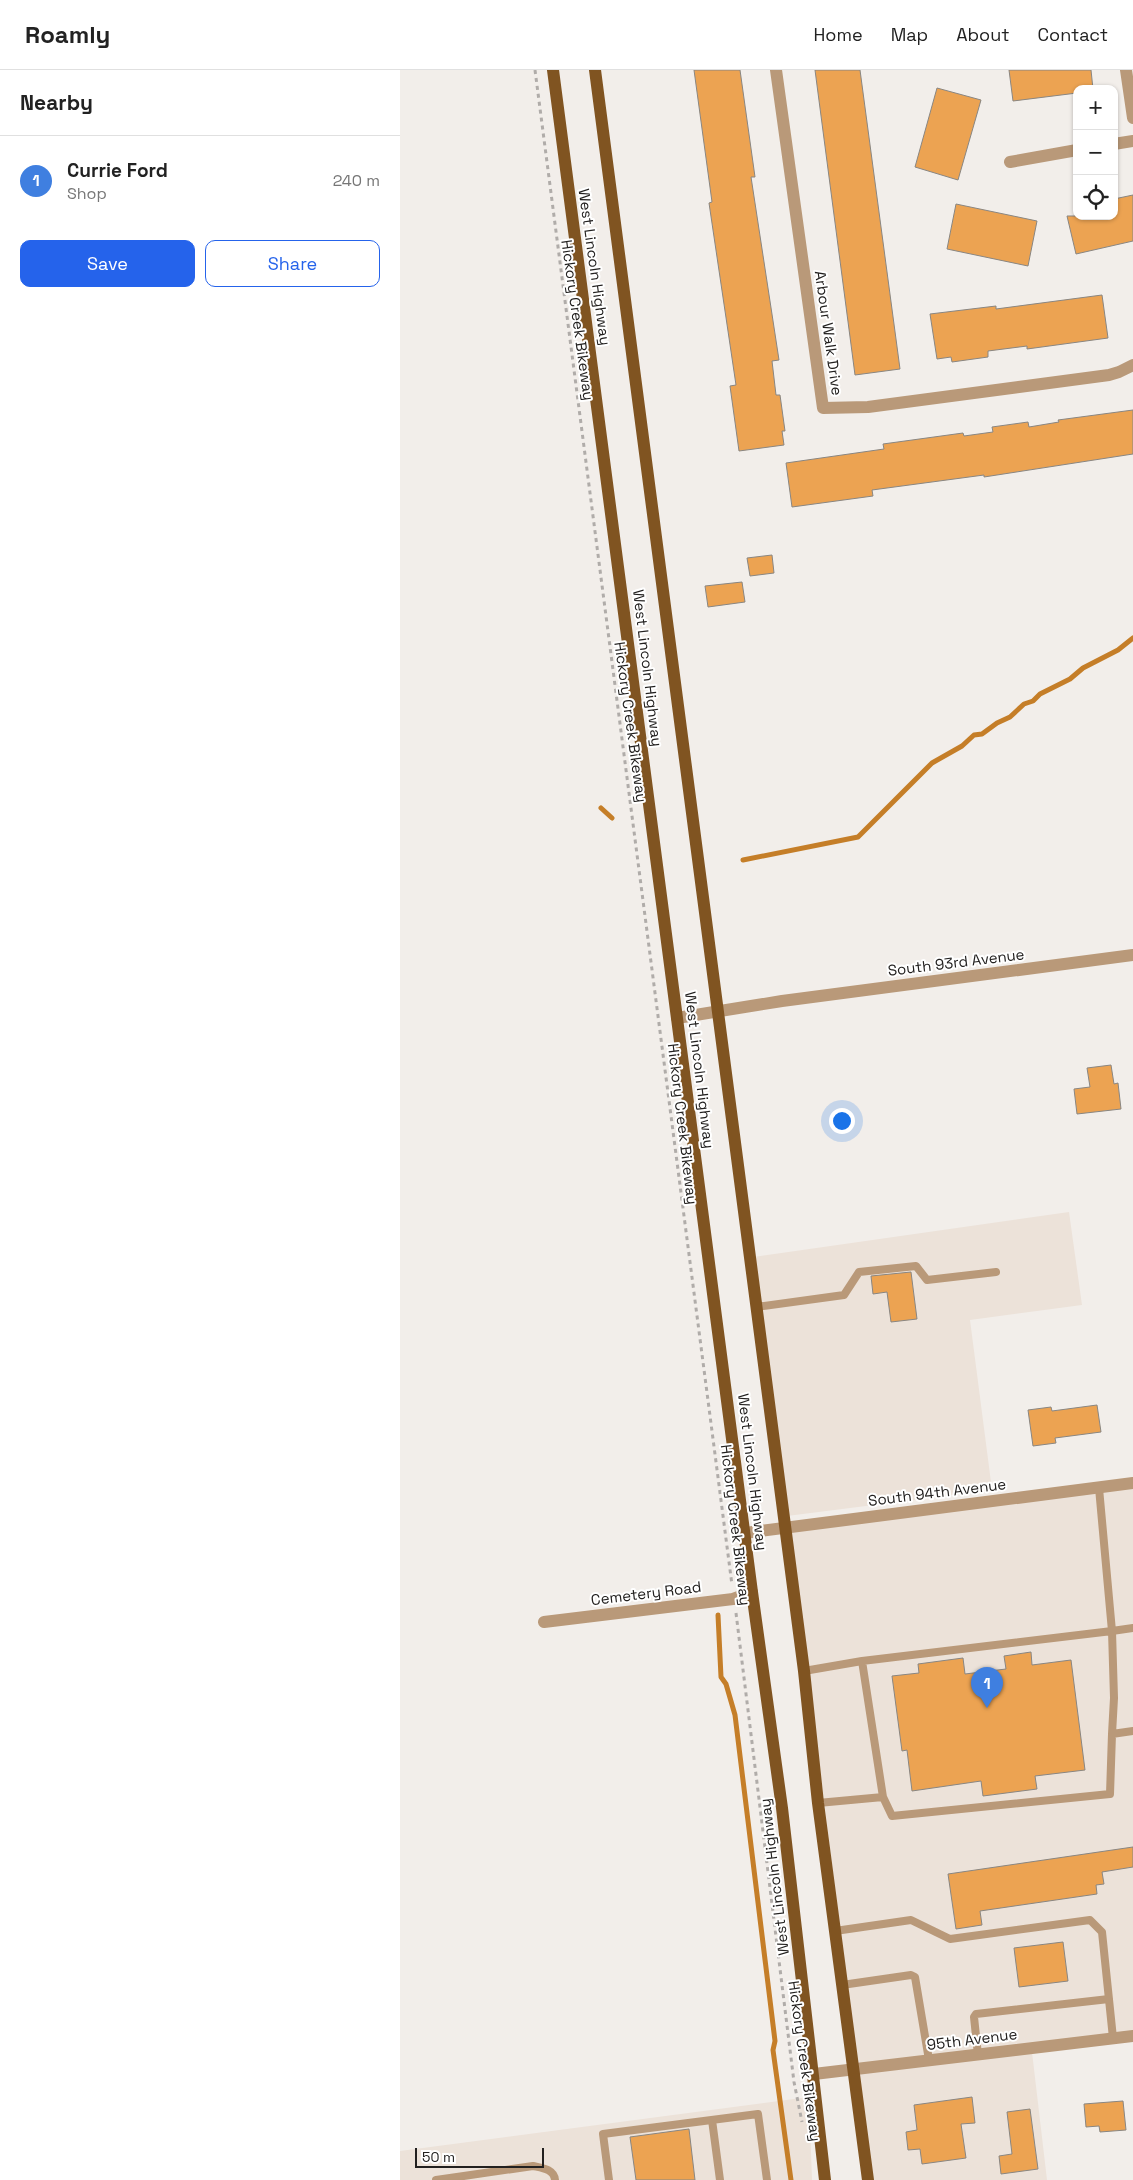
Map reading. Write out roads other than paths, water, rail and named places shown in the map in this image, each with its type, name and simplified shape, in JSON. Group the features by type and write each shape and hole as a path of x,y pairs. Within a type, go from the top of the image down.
{"main road":[{"name":"West Lincoln Highway","path":"553,70 744,1533 782,1808 825,2180"},
{"name":"West Lincoln Highway","path":"595,70 804,1671 834,1931 868,2180"}],"street":[{"name":"Arbour Walk Drive","path":"776,70 823,408 868,407 1108,375 1133,365"},
{"path":"1126,70 1133,118"},
{"path":"1118,143 1133,141"},
{"path":"1010,162 1073,151"},
{"name":"South 93rd Avenue","path":"677,1018 782,1001 1133,955"},
{"name":"South 94th Avenue","path":"744,1533 1133,1483"},
{"name":"Cemetery Road","path":"544,1622 734,1599 752,1592"},
{"name":"95th Avenue","path":"814,2074 1133,2036"}],"lane":[{"path":"756,1306 844,1295 859,1272 916,1266 927,1280 996,1272"},
{"path":"862,1661 883,1797 892,1816 1110,1794 1114,1698 1112,1631 1099,1488"},
{"path":"804,1671 862,1661 1133,1628"},
{"path":"1112,1734 1133,1731"},
{"path":"818,1803 883,1797"},
{"path":"834,1931 911,1920 950,1939 1090,1920 1102,1932 1113,2038"},
{"path":"842,1985 912,1974 917,1981 929,2060"},
{"path":"978,2055 974,2017 976,2014 1109,1998"},
{"path":"609,2180 603,2134 758,2114 767,2180"},
{"path":"712,2120 720,2180"},
{"path":"436,2180 464,2178 533,2166 547,2168 555,2176 555,2180"}],"waterway":[{"path":"743,860 858,837 932,763 962,746 974,735 982,734 997,723 1010,717 1024,704 1033,701 1040,694 1070,679 1083,668 1118,650 1133,638"},
{"path":"601,808 612,818"},
{"path":"718,1615 721,1677 726,1684 735,1715 775,2041 773,2050 791,2180"}],"place":[{"name":"Currie Ford","path":"987,1708"}]}
